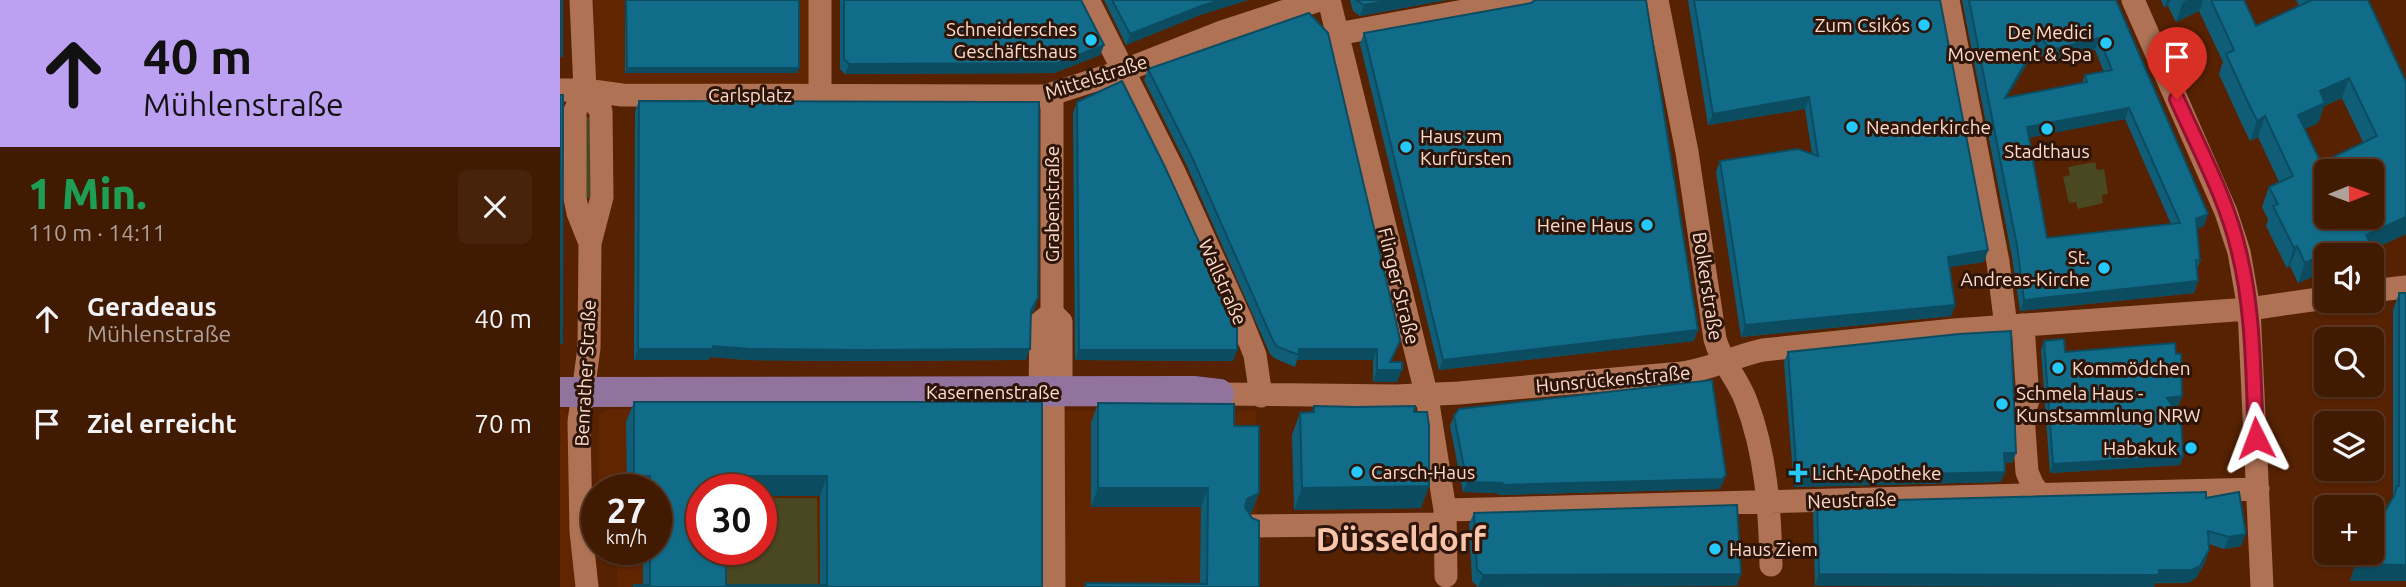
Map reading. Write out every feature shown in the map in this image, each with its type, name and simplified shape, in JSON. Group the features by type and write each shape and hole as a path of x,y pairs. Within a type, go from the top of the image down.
{"main road":[{"name":"Kasernenstraße","path":"571,392 1194,391 1219,394"}],"street":[{"name":"Benrather Straße","path":"581,0 582,74 585,90 575,111 575,198 590,243 589,348 571,392 579,422 581,531 587,587"},
{"name":"Carlsplatz","path":"560,90 622,95 820,96 820,0"},
{"name":"Wallstraße","path":"1088,0 1178,171 1255,355 1261,396"},
{"name":"Mittelstraße","path":"820,96 1052,95 1123,71 1222,32 1319,0"},
{"name":"Flinger Straße","path":"1329,0 1426,394 1445,517 1446,576"},
{"path":"1337,34 1525,0"},
{"name":"Bolkerstraße","path":"1657,0 1687,152 1715,339 1724,362 1741,389 1762,456 1769,503 1771,565"},
{"path":"1948,0 1998,262 2026,381 2028,400 2023,415 2027,472 2040,495"},
{"path":"2133,0 2226,212 2239,252 2249,309 2262,587"},
{"name":"Grabenstraße","path":"1052,95 1052,313 1061,322 1051,392 1054,587"},
{"path":"2384,290 2406,287"},
{"name":"Hunsrückenstraße","path":"1426,394 1682,373 1763,350 2014,326 2249,309 2314,300"},
{"name":"Kasernenstraße","path":"1219,394 1426,394"},
{"name":"Neustraße","path":"1270,525 1769,503 2258,489"}],"shaded area":[{"path":"594,0 816,0 816,73 808,86 599,83 594,73"},
{"path":"591,117 592,197 587,198 584,118"},
{"path":"2095,162 2097,170 2104,169 2108,194 2102,195 2103,203 2078,209 2076,202 2069,203 2063,177 2070,175 2068,167"},
{"path":"560,409 572,419 574,587 560,587"},
{"path":"611,409 1256,411 1259,587 617,587 617,565 672,565 672,474 599,474 599,416"},
{"path":"777,498 817,498 818,587 721,587 720,565 777,565"}],"building":[{"path":"562,0 562,56 560,56"},
{"path":"626,0 799,0 799,68 627,68"},
{"path":"844,0 1081,0 1104,45 1058,63 849,64 844,59"},
{"path":"1112,0 1220,0 1130,34"},
{"path":"1356,0 1391,0 1364,5"},
{"path":"1535,0 1646,0 1698,330 1443,360 1364,33 1531,3"},
{"path":"1694,0 1940,0 1988,250 1948,257 1955,305 1745,325 1720,161 1798,149 1818,156 1809,97 1713,114"},
{"path":"1969,0 2116,0 2208,214 2196,219 2200,261 2196,260 2198,281 2024,300 2017,246","holes":["2040,37 2051,50 2099,38 2112,70 2085,75 2087,82 2005,98","2129,108 2180,223 2047,238 2027,127"]},
{"path":"2211,0 2244,0 2256,26 2312,0 2368,0 2406,82 2406,217 2384,227 2384,159 2329,159 2377,136 2349,78 2320,91 2325,103 2298,115 2319,159 2314,159 2314,229 2379,229 2366,235 2369,241 2366,243 2314,243 2314,259 2305,263 2297,246 2294,248 2273,206 2278,204 2269,187 2293,176 2265,116 2257,121 2226,54 2234,50"},
{"path":"1309,13 1328,33 1398,330 1400,341 1390,362 1402,362 1402,370 1377,370 1377,349 1299,349 1299,355 1274,343 1191,155 1148,69"},
{"path":"1122,81 1165,167 1232,315 1237,327 1237,350 1079,350 1077,102"},
{"path":"560,95 563,95 562,343 560,343"},
{"path":"639,101 1039,102 1038,298 1031,310 1030,349 751,349 713,346 713,349 638,349"},
{"path":"2399,293 2406,293 2406,565 2384,565 2384,513 2399,486"},
{"path":"2011,331 2016,453 2004,453 2005,472 1797,477 1788,352"},
{"path":"2064,339 2065,352 2175,343 2176,354 2181,354 2182,396 2167,398 2181,419 2183,456 2053,464 2044,341"},
{"path":"1712,380 1726,475 1722,479 1500,485 1502,483 1467,482 1454,416 1459,409"},
{"path":"634,402 1042,402 1042,587 634,587 650,585 650,565 672,565 672,474 634,474"},
{"path":"1098,403 1234,404 1234,426 1259,426 1259,493 1247,499 1245,507 1252,518 1259,521 1259,587 1086,587 1086,583 1207,584 1208,488 1098,488"},
{"name":"Carsch-Haus","path":"1314,406 1415,406 1414,412 1427,412 1429,486 1302,488 1300,413 1314,412"},
{"path":"2206,492 2206,498 2239,492 2246,534 2229,537 2208,531 2209,550 2200,566 2192,570 2159,570 2159,575 1819,574 1817,502"},
{"path":"1737,505 1741,574 1483,575 1477,569 1474,513"}],"place":[{"name":"Zum Csikós","path":"1924,25"},
{"name":"Schneidersches Geschäftshaus","path":"1091,40"},
{"name":"De Medici Movement & Spa","path":"2106,43"},
{"name":"Neanderkirche","path":"1852,127"},
{"name":"Stadthaus","path":"2047,129"},
{"name":"Haus zum Kurfürsten","path":"1406,147"},
{"name":"Heine Haus","path":"1647,225"},
{"name":"St. Andreas-Kirche","path":"2104,268"},
{"name":"Kommödchen","path":"2058,368"},
{"name":"Schmela Haus - Kunstsammlung NRW","path":"2002,404"},
{"name":"Habakuk","path":"2191,448"},
{"name":"Carsch-Haus","path":"1357,472"},
{"name":"Licht-Apotheke","path":"1798,473"},
{"name":"Haus Ziem","path":"1715,549"}],"district":[{"name":"Düsseldorf","path":"1401,538"}],"route":[{"path":"2177,99 2226,212 2239,252 2248,298 2256,438"}]}
